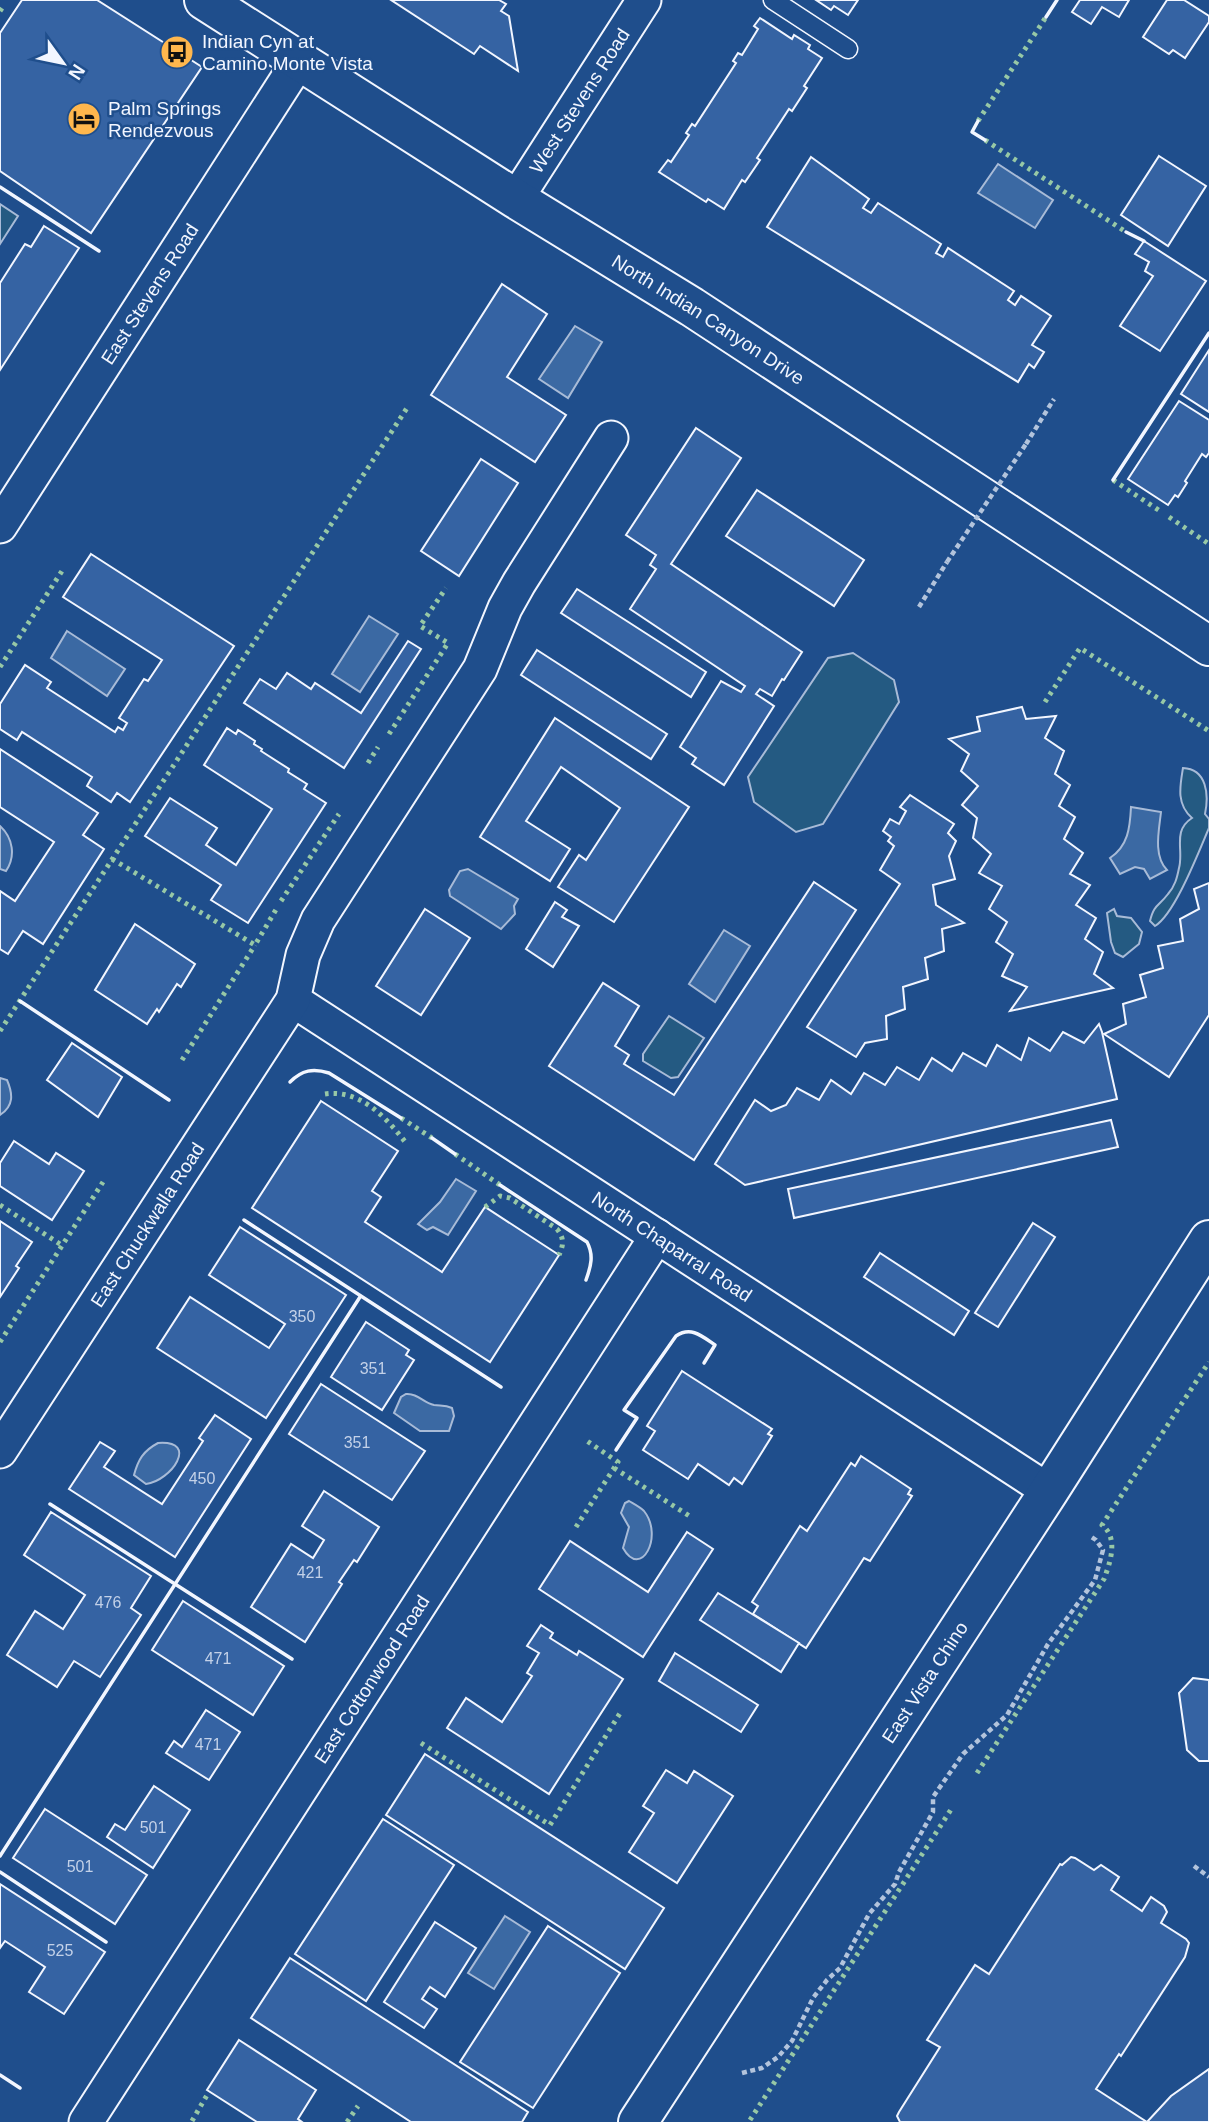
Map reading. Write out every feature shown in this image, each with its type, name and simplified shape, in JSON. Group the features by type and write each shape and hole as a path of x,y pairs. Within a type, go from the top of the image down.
{"main road":[{"name":"North Indian Canyon Drive","path":"204,0 516,199 692,307 1209,646"},
{"name":"East Vista Chino","path":"638,2122 1049,1492 1209,1240"}],"street":[{"name":"West Stevens Road","path":"516,199 643,0"},
{"name":"East Stevens Road","path":"0,526 299,61"},
{"path":"293,1000 303,955 318,920 480,669 505,608 519,583 611,438"},
{"name":"North Chaparral Road","path":"293,1000 1049,1492"},
{"name":"East Chuckwalla Road","path":"0,1451 293,1000"},
{"name":"East Cottonwood Road","path":"86,2122 657,1237"}],"lane":[{"path":"773,0 848,49"}],"path":[{"path":"919,607 1054,399"},
{"path":"742,2073 762,2068 778,2057 792,2040 814,1998 840,1968 869,1914 895,1884 933,1812 933,1797 963,1754 1007,1715 1048,1644 1095,1580 1103,1550 1090,1536"},
{"path":"1194,1866 1209,1877"}],"shaded area":[{"path":"998,164 1053,200 1035,228 978,193"},
{"path":"0,204 18,216 0,244"},
{"path":"575,326 602,342 568,398 539,379"},
{"path":"369,616 398,634 360,692 332,674"},
{"path":"67,631 125,669 107,696 51,658"},
{"path":"853,653 894,680 899,702 823,824 796,832 754,802 748,777 828,658"},
{"path":"1183,768 1191,769 1202,778 1206,791 1205,814 1209,819 1209,828 1178,896 1155,926 1150,921 1152,915 1175,882 1180,861 1180,835 1192,818 1181,801"},
{"path":"1131,807 1161,812 1158,850 1167,870 1150,879 1144,869 1135,867 1120,874 1110,858 1121,848 1127,836"},
{"path":"0,826 12,847 6,871 0,869"},
{"path":"468,869 518,899 514,906 515,914 501,929 450,896 449,890 460,871"},
{"path":"1114,909 1117,916 1131,918 1142,932 1139,944 1123,957 1115,953 1111,942 1107,913"},
{"path":"724,930 750,946 715,1002 689,984"},
{"path":"669,1016 704,1038 678,1077 671,1078 643,1061 643,1054"},
{"path":"0,1078 7,1080 11,1095 8,1108 0,1115"},
{"path":"456,1179 476,1191 448,1235 433,1227 427,1230 418,1224 440,1202"},
{"path":"406,1394 414,1395 430,1404 452,1408 454,1416 449,1431 420,1431 394,1413 401,1397"},
{"path":"158,1443 171,1444 177,1448 177,1461 164,1476 146,1484 134,1475 139,1460"},
{"path":"629,1501 644,1511 652,1532 648,1551 637,1559 630,1557 623,1548 629,1527 621,1513 625,1503"},
{"path":"505,1916 530,1932 494,1989 468,1973"}],"building":[{"name":"Palm Springs Rendezvous","path":"22,0 97,0 202,67 91,233 0,171 0,33"},
{"path":"391,0 499,0 506,4 501,11 509,16 518,71 480,46 474,54"},
{"path":"816,0 858,0 848,15 834,6 831,10"},
{"path":"1080,0 1129,0 1119,17 1102,7 1091,24 1072,12"},
{"path":"1167,0 1184,0 1209,16 1209,22 1185,58 1173,50 1169,54 1143,37"},
{"path":"760,18 792,39 794,35 810,45 808,49 822,58 804,86 807,88 792,111 789,109 757,158 760,160 745,182 742,180 724,209 708,199 706,202 659,172 668,160 671,162 689,135 686,133 692,124 695,126 736,63 733,61 738,53 742,55 758,29 754,26"},
{"path":"1159,156 1206,186 1168,246 1121,215"},
{"path":"811,157 869,199 863,208 871,213 878,203 941,244 936,253 943,257 948,248 1014,291 1008,300 1015,305 1021,296 1051,316 1032,345 1044,352 1034,368 1029,364 1018,382 767,227"},
{"path":"44,226 79,248 0,370 0,283 25,244 31,247"},
{"path":"1144,241 1206,281 1160,351 1120,326 1153,276 1145,271 1149,262 1135,254"},
{"path":"502,284 547,314 507,377 566,415 535,462 431,395"},
{"path":"1209,350 1209,412 1181,394"},
{"path":"1179,401 1209,420 1209,453 1206,457 1202,454 1178,497 1175,495 1168,505 1128,479"},
{"path":"696,428 741,458 671,564 802,652 772,696 760,689 756,694 774,706 724,785 692,764 696,758 680,747 721,681 741,692 745,686 630,609 656,569 650,565 656,555 626,535"},
{"path":"481,459 518,483 459,576 421,551"},
{"path":"757,490 864,560 834,606 726,536"},
{"path":"91,554 234,646 130,802 117,793 111,802 87,786 92,777 22,732 17,740 0,729 0,704 25,665 51,682 47,688 115,732 118,727 123,730 127,723 119,718 144,679 148,681 162,660 63,597"},
{"path":"577,589 706,672 691,697 561,613"},
{"path":"408,641 421,649 344,768 244,703 260,679 276,689 287,673 311,689 315,683 361,713"},
{"path":"537,650 667,734 651,759 521,675"},
{"path":"1022,707 1026,719 1056,716 1045,738 1064,751 1055,774 1070,785 1059,806 1075,817 1064,839 1083,853 1070,874 1090,885 1076,905 1096,918 1085,939 1103,952 1094,974 1113,988 1010,1011 1027,987 1002,976 1013,954 996,942 1007,922 989,909 1002,886 979,873 991,854 973,838 977,818 962,805 978,786 961,771 969,754 949,739 980,731 977,717"},
{"path":"555,718 689,807 614,922 558,887 579,855 586,860 620,808 561,767 526,821 570,849 550,881 480,837"},
{"path":"227,728 236,734 238,730 255,741 254,744 262,749 261,751 307,784 304,789 326,803 248,923 211,900 221,885 145,836 170,798 217,828 206,845 236,865 272,809 204,765"},
{"path":"0,749 98,813 83,835 104,849 43,944 23,931 8,954 0,949 0,891 15,901 54,842 0,807"},
{"path":"910,795 954,824 948,833 956,841 949,856 955,879 933,885 936,905 964,923 942,929 944,951 925,958 928,979 903,987 905,1009 886,1016 887,1039 865,1043 856,1057 807,1027 900,884 880,870 894,846 888,841 891,837 883,831 890,819 899,824 906,811 900,807"},
{"path":"814,882 856,910 694,1160 549,1066 603,983 639,1006 615,1046 629,1055 624,1064 674,1095"},
{"path":"1209,883 1209,1015 1169,1077 1104,1034 1126,1024 1123,1004 1146,997 1140,975 1163,968 1158,946 1183,941 1180,919 1199,909 1194,889"},
{"path":"555,902 567,910 562,917 579,926 553,967 526,949"},
{"path":"425,909 470,938 421,1015 376,986"},
{"path":"135,924 195,964 181,987 177,984 159,1012 157,1009 147,1024 95,990"},
{"path":"1099,1024 1117,1099 745,1185 715,1164 755,1100 771,1111 786,1105 797,1088 819,1100 831,1080 851,1094 864,1073 885,1085 897,1067 919,1080 932,1058 952,1071 963,1053 986,1066 997,1045 1021,1060 1029,1038 1050,1051 1063,1032 1084,1043"},
{"path":"72,1043 122,1077 98,1117 47,1080"},
{"path":"321,1101 398,1151 372,1191 381,1197 365,1222 442,1272 485,1207 559,1255 490,1362 252,1208"},
{"path":"1111,1120 1118,1147 794,1218 788,1189"},
{"path":"14,1141 49,1164 56,1153 84,1171 52,1220 0,1186 0,1163"},
{"path":"0,1221 32,1242 0,1297"},
{"path":"1033,1223 1055,1237 998,1327 975,1313"},
{"path":"240,1227 346,1295 266,1418 157,1348 190,1297 269,1348 285,1324 209,1275"},
{"path":"880,1253 969,1311 954,1335 864,1277"},
{"path":"366,1322 409,1350 406,1355 414,1360 382,1410 331,1377"},
{"path":"682,1371 772,1429 768,1434 772,1436 742,1484 734,1478 729,1485 698,1464 688,1479 643,1450 655,1431 647,1426"},
{"path":"321,1384 425,1451 392,1500 289,1434"},
{"path":"215,1415 251,1439 175,1557 69,1489 100,1442 115,1451 104,1467 162,1504 203,1441 199,1438"},
{"path":"861,1456 911,1489 908,1494 912,1496 870,1561 864,1558 806,1648 753,1614 758,1606 752,1602 800,1526 807,1531 851,1463 855,1466"},
{"path":"324,1491 379,1527 357,1562 354,1560 339,1582 342,1584 305,1642 251,1607 291,1544 313,1558 324,1540 302,1526"},
{"path":"51,1512 151,1576 131,1608 141,1615 100,1677 74,1661 57,1687 7,1655 35,1611 63,1629 85,1595 24,1555"},
{"path":"687,1532 713,1549 643,1657 539,1589 570,1541 648,1592"},
{"path":"718,1593 799,1643 781,1672 700,1620"},
{"path":"183,1601 284,1666 253,1715 152,1650"},
{"path":"541,1625 553,1633 550,1638 577,1655 579,1651 623,1679 549,1794 447,1728 466,1698 502,1722 532,1676 527,1673 539,1653 527,1646"},
{"path":"675,1653 758,1705 741,1732 659,1681"},
{"path":"1193,1678 1209,1680 1209,1761 1199,1761 1187,1750 1179,1693"},
{"path":"206,1710 240,1732 209,1780 166,1753 174,1741 182,1747"},
{"path":"425,1754 664,1908 625,1969 386,1815"},
{"path":"666,1770 687,1783 694,1771 733,1796 677,1883 629,1852 654,1813 643,1806"},
{"path":"154,1786 190,1810 153,1868 107,1837 115,1824 125,1830"},
{"path":"45,1809 147,1875 115,1924 13,1858"},
{"path":"383,1819 454,1865 366,2001 295,1954"},
{"path":"1071,1857 1094,1870 1101,1865 1119,1877 1111,1890 1142,1911 1151,1897 1164,1906 1167,1912 1161,1923 1189,1943 1185,1957 1121,2056 1119,2054 1096,2089 1147,2122 900,2122 897,2116 899,2112 940,2047 927,2040 975,1965 989,1974 1060,1864"},
{"path":"0,1884 105,1952 64,2014 29,1992 45,1967 5,1941 0,1948"},
{"path":"435,1922 476,1948 445,1997 430,1987 422,1999 437,2009 424,2028 384,2002"},
{"path":"548,1926 620,1973 533,2108 460,2062"},
{"path":"290,1958 528,2112 522,2122 411,2122 251,2018"},
{"path":"239,2040 316,2090 298,2119 302,2122 257,2122 207,2090"},
{"path":"1209,2069 1209,2122 1147,2122 1171,2096"}],"hedge":[{"path":"978,121 1046,17"},
{"path":"985,140 1126,232"},
{"path":"0,1031 409,405"},
{"path":"1113,480 1160,511"},
{"path":"1169,517 1209,544"},
{"path":"0,667 62,571"},
{"path":"389,734 448,643 420,626 446,588"},
{"path":"1045,702 1080,648 1209,731"},
{"path":"368,763 378,747"},
{"path":"281,901 339,814"},
{"path":"112,859 255,945 277,908"},
{"path":"182,1060 255,945"},
{"path":"325,1094 338,1094 361,1100 381,1115 406,1143"},
{"path":"401,1118 432,1138"},
{"path":"455,1154 500,1185"},
{"path":"0,1342 103,1182"},
{"path":"485,1207 500,1196 510,1198 557,1229 562,1241 559,1255"},
{"path":"0,1205 63,1246"},
{"path":"977,1773 1104,1579 1112,1544 1102,1525 1209,1362"},
{"path":"576,1527 618,1462 587,1441"},
{"path":"614,1468 691,1517"},
{"path":"421,1743 550,1825 622,1710"},
{"path":"750,2120 952,1808"},
{"path":"192,2121 207,2095"},
{"path":"347,2122 358,2106"}],"wall":[{"path":"1046,17 1057,0"},
{"path":"978,121 972,132 985,140"},
{"path":"0,187 99,251"},
{"path":"1126,232 1144,241"},
{"path":"1113,480 1209,333"},
{"path":"20,1001 169,1100"},
{"path":"290,1082 308,1071 329,1073 401,1118"},
{"path":"432,1138 455,1154"},
{"path":"500,1185 587,1242 591,1261 586,1280"},
{"path":"244,1220 501,1387"},
{"path":"0,1856 360,1297"},
{"path":"616,1450 637,1418 624,1410 676,1336 692,1332 715,1345 704,1363"},
{"path":"50,1504 292,1659"},
{"path":"0,1872 106,1942"},
{"path":"0,2075 20,2088"}],"place":[{"name":"Indian Cyn at Camino Monte Vista","path":"177,52"},
{"name":"Palm Springs Rendezvous","path":"84,119"}]}
